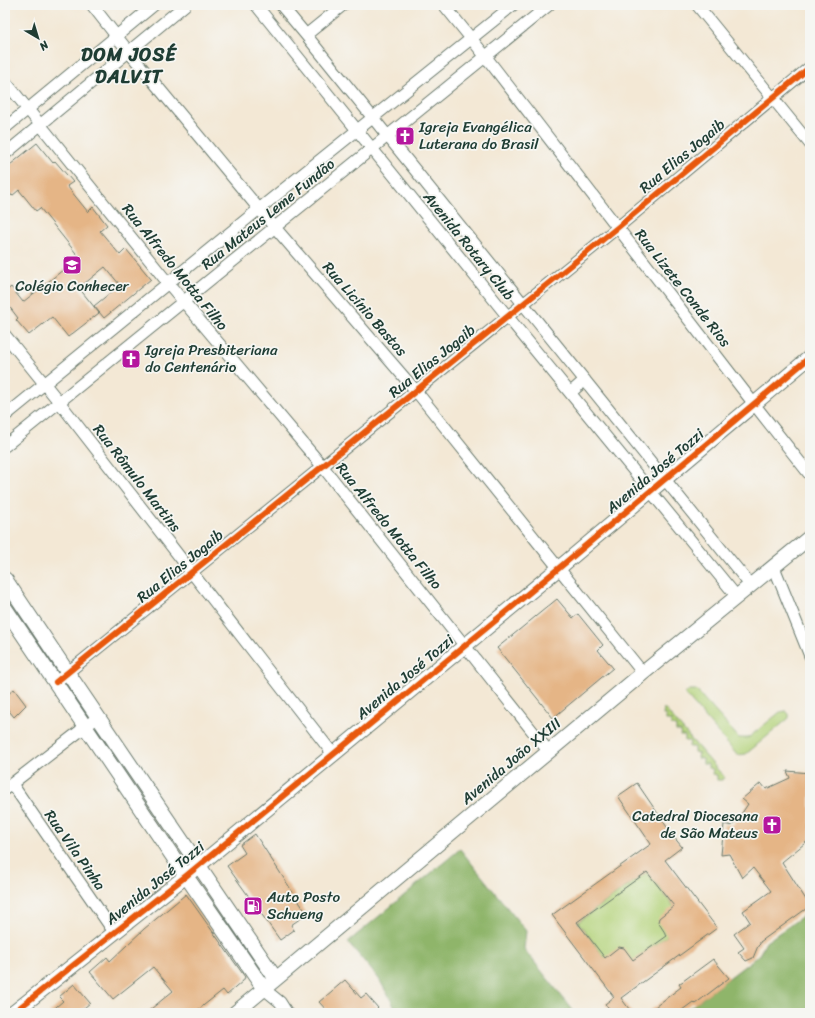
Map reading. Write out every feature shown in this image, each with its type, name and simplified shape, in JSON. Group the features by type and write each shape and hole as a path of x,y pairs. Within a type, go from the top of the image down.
{"street":[{"name":"Rua Licínio Bastos","path":"92,5 128,51 259,209 416,391 643,673"},
{"path":"5,128 154,5"},
{"path":"5,154 185,5"},
{"name":"Avenida Rotary Club","path":"256,5 737,597"},
{"name":"Avenida Rotary Club","path":"281,5 751,586"},
{"path":"306,35 343,5"},
{"name":"Rua Lizete Conde Rios","path":"444,5 810,475"},
{"name":"Rua Mateus Leme Fundão","path":"5,416 513,5"},
{"name":"Rua Mateus Leme Fundão","path":"5,446 60,403 549,5"},
{"path":"697,5 810,144"},
{"name":"Rua Elias Jogaib","path":"56,682 508,317 810,67"},
{"name":"Rua Alfredo Motta Filho","path":"5,81 183,302 323,467 465,644 549,752"},
{"name":"Rua Rômulo Martins","path":"5,335 60,403 333,754"},
{"name":"Avenida José Tozzi","path":"13,1013 186,876 465,644 559,568 810,357"},
{"path":"570,393 585,380"},
{"name":"Avenida João XXIII","path":"235,1013 643,673 810,537"},
{"path":"774,567 810,656"},
{"path":"5,579 276,979 280,1002"},
{"path":"5,608 264,989 280,1002 287,1013"},
{"path":"8,787 98,717"},
{"name":"Rua Vila Pinha","path":"8,787 114,932"},
{"path":"224,931 237,921"}],"green space":[{"path":"689,690 696,690 739,738 748,738 780,712 786,711 789,714 789,718 746,754 737,755 685,694"},
{"path":"664,708 724,777 722,780 717,780 717,775 712,774 713,769 708,768 708,764 703,764 703,759 698,758 699,753 694,752 694,747 689,747 690,741 685,741 685,736 680,736 681,731 676,731 676,726 671,725 671,720 666,720 666,715 663,715"},
{"path":"460,849 526,931 524,949 575,1013 398,1013 379,979 348,942"},
{"path":"647,872 686,922 616,973 578,922"},
{"path":"810,911 810,1013 683,1013 759,955 766,942"}],"building":[{"path":"37,143 53,163 55,161 73,182 67,186 88,212 93,207 107,225 100,231 120,255 126,249 151,279 104,318 94,306 120,285 105,267 79,288 99,313 68,337 52,317 29,335 16,320 18,318 5,301 5,292 11,287 23,302 79,257 40,208 36,211 19,190 12,196 5,187 5,169"},
{"path":"557,599 573,618 578,614 603,645 598,650 613,668 553,718 497,648"},
{"path":"14,689 26,705 14,717 5,706 5,697"},
{"name":"Catedral Diocesana de São Mateus","path":"787,771 810,773 810,839 782,862 810,906 760,942 753,958 746,961 738,952 744,948 734,934 750,922 743,911 771,891 753,868 742,878 729,854 721,855 724,824 732,826 748,804 742,799 761,783 766,789 790,778"},
{"path":"637,783 668,830 682,847 665,860 717,928 621,998 632,1013 612,1013 605,1004 614,997 552,915 651,844 618,796","holes":["647,872 674,906 659,918 658,922 667,936 633,960 624,948 619,947 605,958 577,922"]},
{"path":"255,834 307,914 291,925 294,930 280,940 227,866 245,853 240,845"},
{"path":"186,894 245,977 243,981 227,995 223,990 194,1013 146,1013 173,991 153,967 113,999 90,972 107,957 110,961 144,929"},
{"path":"713,959 729,978 695,1004 693,1002 678,1013 647,1013 681,987 679,984"},
{"path":"345,980 361,998 366,994 378,1008 373,1013 329,1013 319,1002"},
{"path":"74,984 90,1003 78,1013 49,1013 63,1001 59,997"}],"cycle path":[{"path":"56,682 617,228 810,67"},
{"path":"13,1013 186,876 559,568 810,357"}],"place":[{"name":"Igreja Evangélica Luterana do Brasil","path":"405,136"},
{"name":"Colégio Conhecer","path":"72,265"},
{"name":"Igreja Presbiteriana do Centenário","path":"131,359"},
{"name":"Catedral Diocesana de São Mateus","path":"772,825"},
{"name":"Auto Posto Schueng","path":"253,906"}],"district":[{"name":"DOM JOSÉ DALVIT","path":"129,65"}]}
